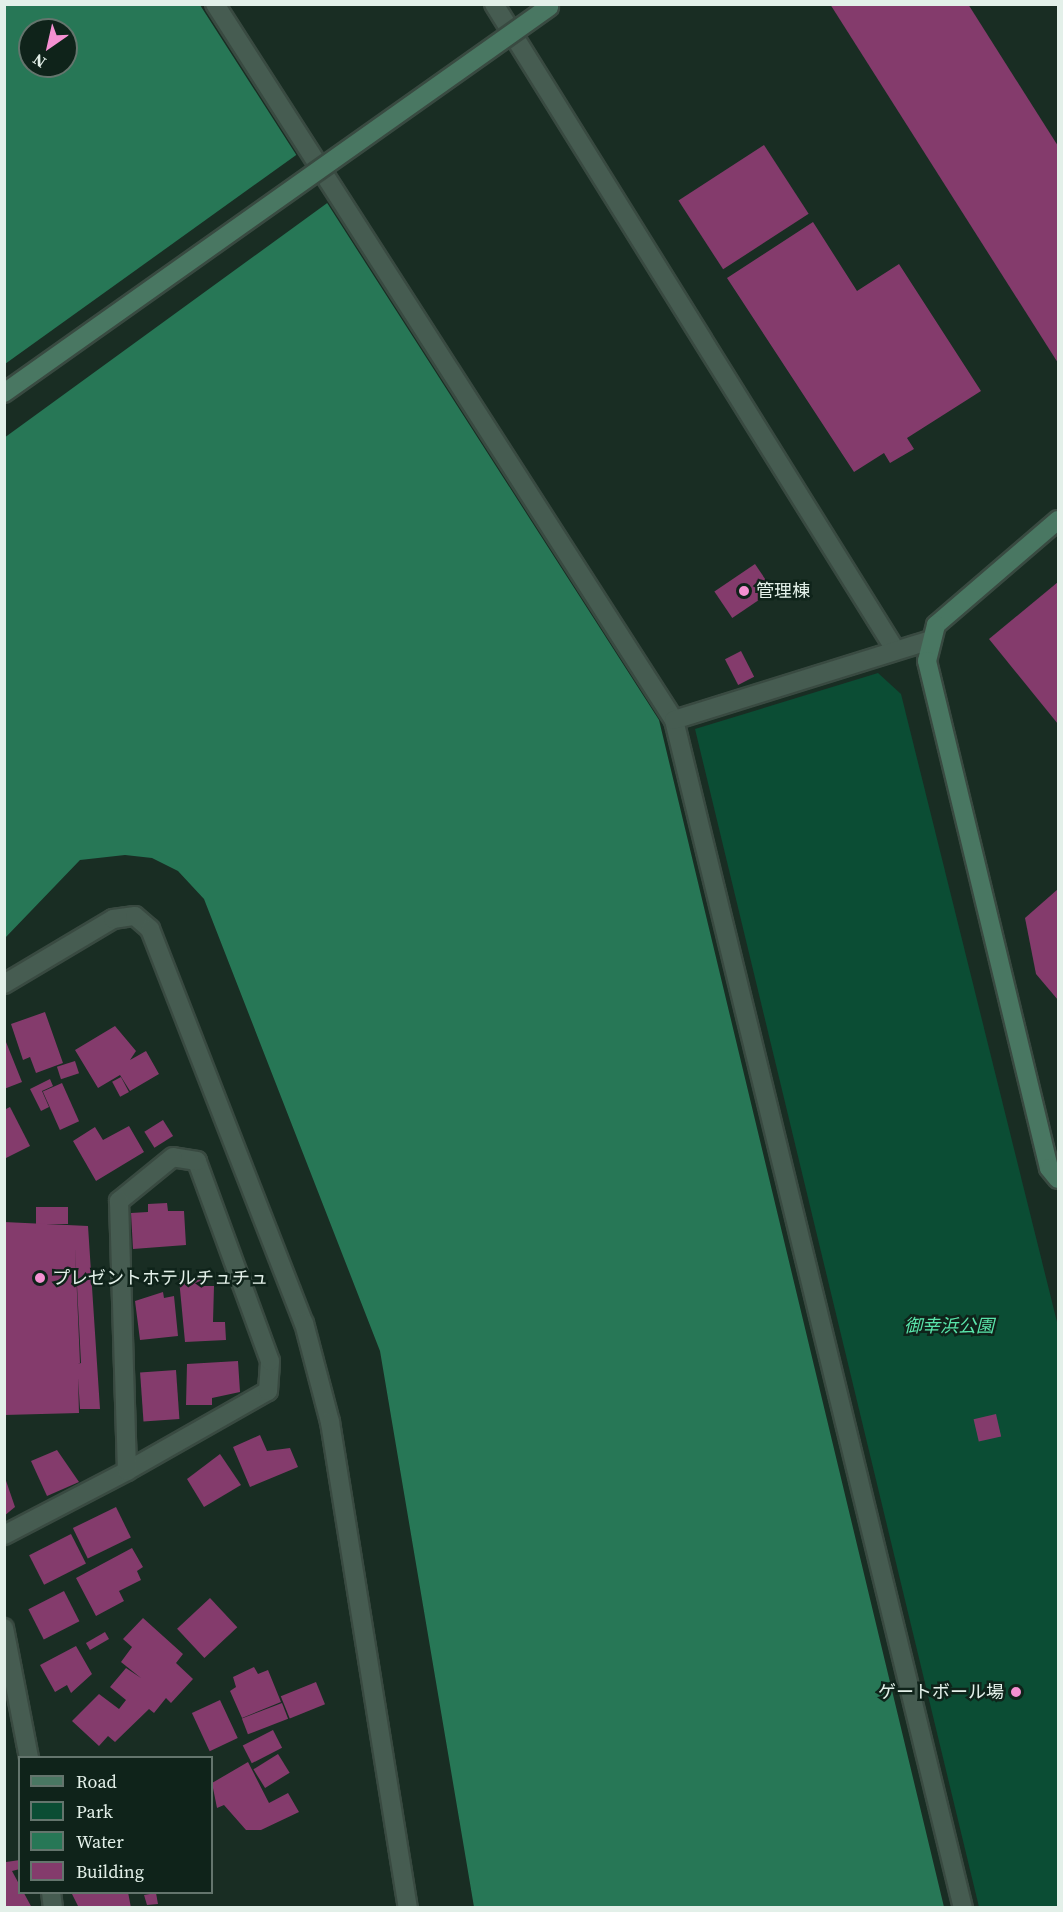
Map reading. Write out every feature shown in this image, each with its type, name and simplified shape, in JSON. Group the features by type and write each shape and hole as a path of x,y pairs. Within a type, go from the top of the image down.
{"street":[{"path":"215,4 674,720 963,1908"},
{"path":"494,4 894,648"},
{"path":"4,393 551,6"},
{"path":"1059,520 947,612 928,641 937,707 1049,1168 1059,1179"},
{"path":"674,720 894,648 928,641"},
{"path":"4,984 113,919 135,916 150,929 304,1323 330,1422 408,1908"},
{"path":"4,1535 127,1471 268,1391 270,1361 197,1161 173,1156 119,1201 127,1471"},
{"path":"4,1628 29,1756"}],"green space":[{"name":"御幸浜公園","path":"878,673 901,694 1058,1326 1058,1907 979,1907 695,729"}],"water":[{"path":"5,5 200,5 659,720 944,1907 474,1907 380,1351 204,899 178,871 152,858 125,855 80,860 5,938"}],"pier":[{"path":"299,153 330,201 4,438 5,364"}],"building":[{"path":"830,4 968,4 1058,146 1058,363"},
{"path":"764,145 809,214 723,269 678,201"},
{"path":"813,222 857,291 899,264 981,391 907,438 914,449 890,463 884,453 854,472 727,278"},
{"name":"管理棟","path":"755,564 773,591 732,618 714,591"},
{"path":"1058,582 1058,724 989,639"},
{"path":"741,651 754,677 738,685 725,659"},
{"path":"1058,889 1058,1000 1036,974 1025,918"},
{"path":"45,1012 63,1063 36,1073 30,1057 23,1060 11,1024"},
{"path":"115,1026 136,1051 130,1060 146,1051 159,1074 130,1091 120,1075 98,1088 75,1050"},
{"path":"4,1037 22,1082 4,1089"},
{"path":"75,1061 79,1073 61,1079 57,1067"},
{"path":"121,1077 129,1092 120,1097 112,1082"},
{"path":"50,1079 53,1086 42,1091 49,1107 41,1111 30,1089"},
{"path":"62,1083 79,1121 60,1130 43,1092"},
{"path":"10,1107 30,1146 4,1159 4,1110"},
{"path":"163,1120 173,1136 154,1148 144,1132"},
{"path":"129,1126 144,1152 96,1181 73,1141 95,1127 103,1140"},
{"path":"167,1203 168,1211 184,1211 186,1245 133,1249 131,1213 148,1212 148,1204"},
{"path":"36,1207 68,1207 68,1224 36,1224"},
{"name":"プレゼントホテルチュチュ","path":"4,1222 88,1226 100,1409 80,1409 78,1378 79,1413 4,1415","holes":["75,1247 81,1363 78,1364 80,1363"]},
{"path":"202,1277 203,1286 214,1286 213,1322 225,1322 226,1340 185,1342 179,1279"},
{"path":"163,1292 164,1298 174,1296 178,1336 140,1340 135,1301"},
{"path":"238,1361 240,1392 212,1398 212,1405 186,1405 187,1364"},
{"path":"176,1370 179,1419 144,1421 140,1373"},
{"path":"996,1414 1001,1436 979,1442 974,1419"},
{"path":"260,1435 267,1451 290,1448 298,1467 250,1487 233,1447"},
{"path":"57,1450 79,1482 47,1496 31,1461"},
{"path":"220,1454 241,1485 204,1507 187,1479"},
{"path":"4,1475 15,1507 4,1516"},
{"path":"116,1507 131,1538 88,1559 73,1528"},
{"path":"71,1534 86,1563 44,1585 29,1555"},
{"path":"132,1548 143,1567 137,1571 141,1580 119,1591 124,1601 96,1616 76,1578"},
{"path":"64,1591 79,1621 44,1639 28,1609"},
{"path":"210,1598 237,1627 204,1658 177,1629"},
{"path":"143,1618 183,1654 176,1663 193,1679 171,1703 166,1698 154,1713 149,1709 115,1742 108,1736 99,1746 72,1721 99,1694 119,1709 126,1700 110,1687 126,1668 141,1678 121,1662 132,1647 123,1639"},
{"path":"105,1632 109,1639 90,1650 86,1643"},
{"path":"76,1646 92,1674 71,1693 67,1685 55,1692 40,1665"},
{"path":"254,1667 258,1674 268,1670 281,1702 242,1718 230,1691 236,1687 233,1677"},
{"path":"316,1682 325,1704 290,1718 281,1696"},
{"path":"220,1700 238,1738 210,1751 192,1713"},
{"path":"282,1703 288,1719 248,1734 242,1718"},
{"path":"273,1730 282,1748 252,1763 243,1745"},
{"path":"278,1754 290,1773 265,1788 253,1769"},
{"path":"248,1762 269,1803 288,1793 299,1812 261,1830 246,1830 224,1805 217,1808 213,1782"},
{"path":"18,1860 18,1870 12,1871 18,1882 18,1894 24,1894 32,1908 4,1908 6,1862"},
{"path":"72,1894 128,1894 131,1908 79,1908"},
{"path":"156,1894 158,1904 147,1905 144,1895"}],"place":[{"name":"管理棟","path":"744,591"},
{"name":"プレゼントホテルチュチュ","path":"40,1278"},
{"name":"ゲートボール場","path":"1016,1692"}]}
